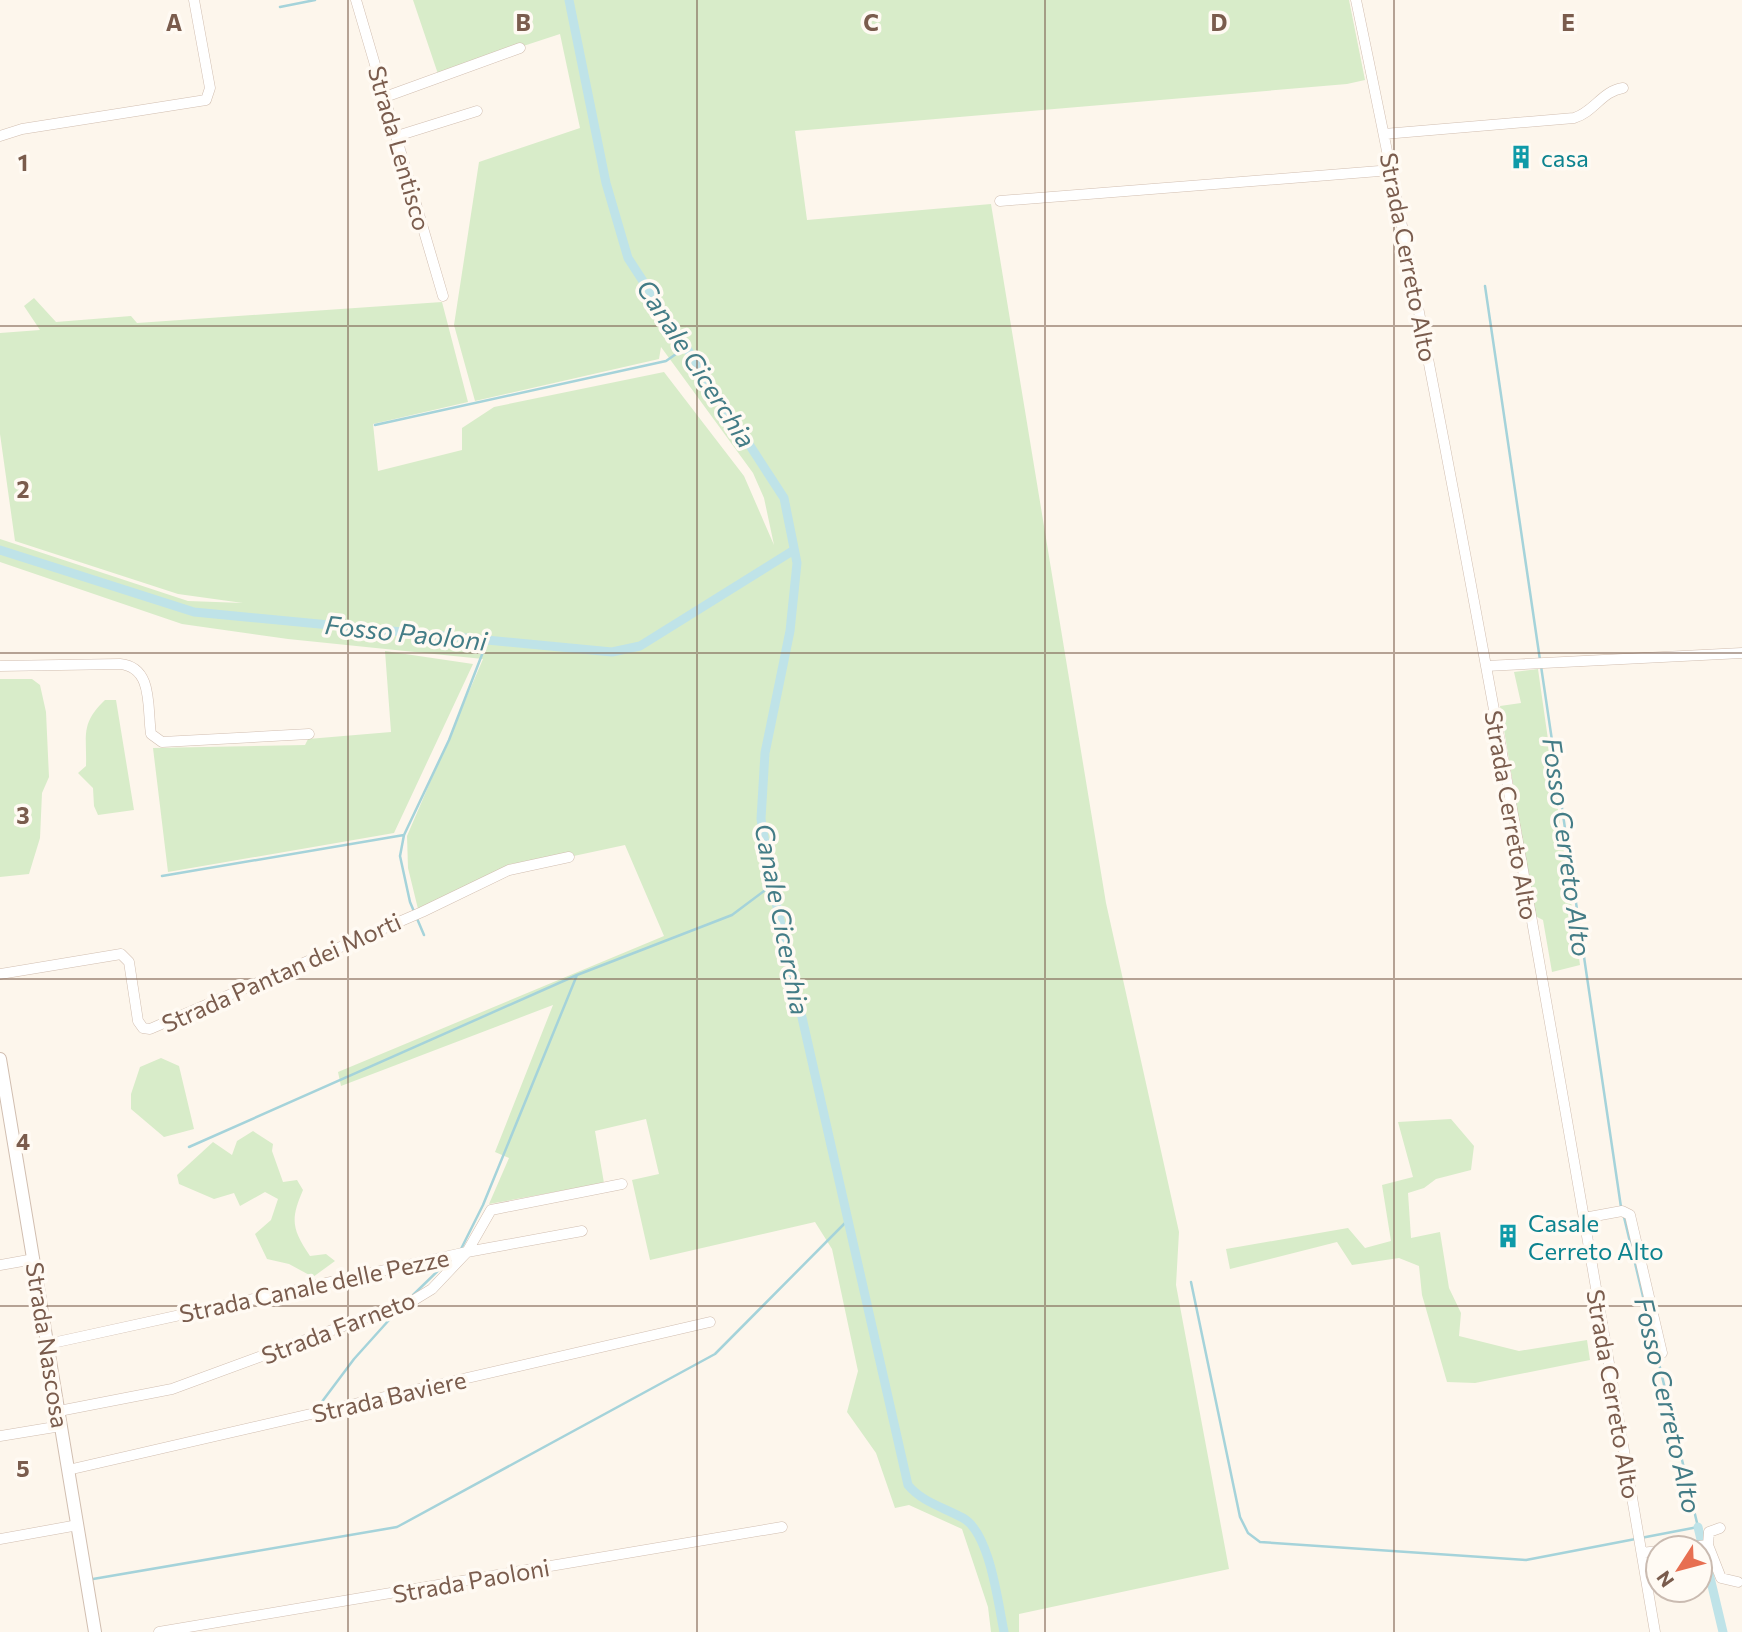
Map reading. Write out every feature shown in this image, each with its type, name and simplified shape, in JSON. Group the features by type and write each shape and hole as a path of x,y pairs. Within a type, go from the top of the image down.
{"street":[{"path":"0,136 22,129 206,100 210,91 194,0"},
{"name":"Strada Lentisco","path":"356,0 443,296"},
{"name":"Strada Cerreto Alto","path":"1356,0 1392,170 1486,666 1655,1632"},
{"path":"385,97 520,48"},
{"path":"1384,134 1571,118 1588,112 1609,92 1623,88"},
{"path":"397,136 477,111"},
{"path":"1000,201 1392,170"},
{"path":"1486,666 1742,653"},
{"path":"0,666 120,664 134,667 144,680 151,734 162,741 309,734"},
{"name":"Strada Pantan dei Morti","path":"0,974 121,954 129,964 138,1021 143,1028 150,1030 422,912 509,870 569,857"},
{"name":"Strada Nascosa","path":"0,1059 95,1632"},
{"name":"Strada Farneto","path":"59,1411 172,1389 396,1307 430,1291 467,1252 485,1216 494,1208 622,1184"},
{"path":"1584,1218 1623,1212 1633,1222 1638,1258 1662,1353"},
{"name":"Strada Canale delle Pezze","path":"48,1344 467,1252 582,1231"},
{"path":"0,1265 34,1259"},
{"name":"Strada Baviere","path":"68,1470 710,1322"},
{"path":"0,1436 61,1426"},
{"path":"0,1539 78,1525"},
{"name":"Strada Paoloni","path":"159,1632 782,1527"},
{"path":"1709,1534 1720,1528"},
{"path":"1714,1560 1721,1578 1738,1582"}],"green space":[{"path":"413,0 1349,0 1365,80 1347,84 795,131 807,220 991,204 1106,903 1179,1232 1176,1285 1229,1569 1019,1614 1019,1632 991,1632 988,1607 962,1529 909,1505 895,1508 876,1453 847,1412 858,1371 832,1249 815,1222 650,1260 632,1180 659,1174 646,1119 595,1131 604,1183 489,1204 509,1158 495,1152 553,1005 341,1086 338,1072 664,936 625,845 569,857 510,864 418,909 408,868 407,836 483,659 288,639 182,624 0,562 0,539 188,601 243,603 178,594 15,541 0,434 0,333 40,330 24,306 34,298 56,322 131,316 137,323 442,302 468,402 373,424 378,471 462,450 462,428 494,407 664,372 744,476 774,545 764,498 753,473 661,347 659,359 475,401 454,325 479,162 580,128 560,34 438,74"},
{"path":"385,651 473,664 394,833 168,872 153,748 305,745 308,739 391,732"},
{"path":"1538,669 1580,965 1552,972 1543,920 1535,916 1500,706 1521,703 1514,672"},
{"path":"0,679 32,679 40,685 46,712 49,777 42,793 40,838 29,874 0,877"},
{"path":"105,700 116,700 134,810 98,815 94,806 93,788 78,773 86,766 88,723"},
{"path":"161,1058 179,1066 194,1129 164,1137 131,1109 131,1094 140,1067"},
{"path":"1451,1119 1474,1146 1471,1170 1436,1179 1424,1188 1408,1193 1411,1238 1440,1232 1449,1288 1461,1313 1459,1336 1519,1351 1587,1340 1590,1360 1475,1383 1447,1382 1422,1295 1419,1266 1399,1258 1352,1265 1337,1242 1230,1269 1226,1249 1348,1228 1365,1248 1391,1241 1382,1185 1413,1177 1398,1122"},
{"path":"253,1131 273,1144 272,1151 283,1182 297,1180 303,1190 296,1209 295,1224 304,1247 310,1256 326,1254 335,1261 313,1277 289,1264 267,1259 255,1234 271,1220 278,1199 265,1192 240,1206 234,1193 214,1199 179,1184 177,1175 213,1142 232,1155 237,1141"}],"waterway":[{"path":"280,7 315,0"},
{"name":"Canale Cicerchia","path":"569,0 606,183 628,258 784,498 797,563 790,631 765,753 761,819 772,885 908,1485 926,1500 963,1518 980,1538 996,1587 1004,1632"},
{"name":"Fosso Cerreto Alto","path":"1485,286 1540,660"},
{"path":"375,425 666,361 686,347"},
{"name":"Fosso Paoloni","path":"0,550 194,612 612,652 640,646 794,550"},
{"path":"424,935 410,902 400,856 404,835 449,740 488,639"},
{"name":"Fosso Cerreto Alto","path":"1541,666 1621,1207"},
{"path":"162,876 404,835"},
{"path":"189,1147 577,975 732,915 772,885"},
{"path":"461,1249 483,1205 577,975"},
{"name":"Fosso Cerreto Alto","path":"1191,1282 1240,1517 1248,1533 1260,1542 1526,1560 1698,1527 1624,1217"},
{"path":"93,1579 397,1527 715,1354 847,1221"},
{"path":"413,1295 448,1261"},
{"path":"321,1403 354,1359 398,1310"},
{"path":"1698,1527 1723,1632"}],"place":[{"name":"casa","path":"1521,157"},
{"name":"Casale Cerreto Alto","path":"1508,1236"}]}
